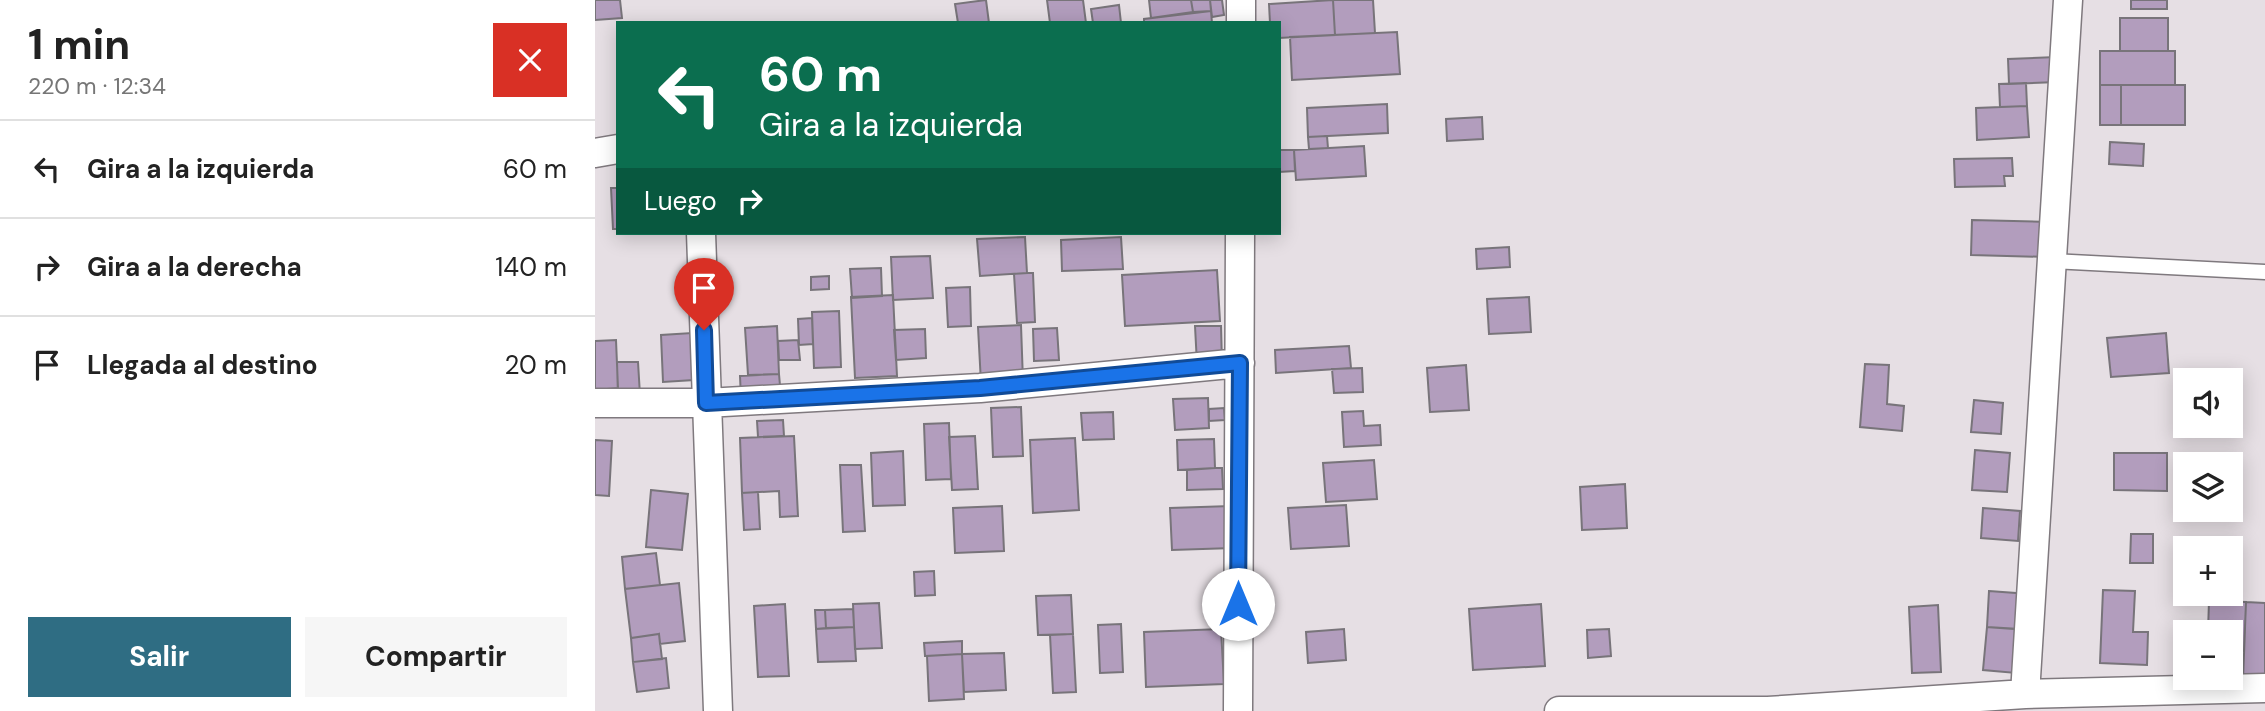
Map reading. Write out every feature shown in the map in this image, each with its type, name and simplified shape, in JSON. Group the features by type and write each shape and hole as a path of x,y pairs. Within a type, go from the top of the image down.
{"street":[{"path":"1241,0 1241,21"},
{"path":"2025,694 2068,0"},
{"path":"595,152 616,149"},
{"path":"701,235 718,711"},
{"path":"1238,711 1240,235"},
{"path":"595,403 706,403 980,388 1240,363"},
{"path":"1559,711 1768,711 2025,694 2200,700 2265,688"}],"lane":[{"path":"2052,261 2265,272"}],"building":[{"path":"595,0 620,0 622,18 595,20"},
{"path":"986,0 989,21 958,21 955,4"},
{"path":"1047,0 1083,0 1086,21 1050,21"},
{"path":"1149,0 1191,0 1193,12 1151,18"},
{"path":"1191,0 1210,0 1211,11 1193,12"},
{"path":"1210,0 1222,0 1224,15 1212,17"},
{"path":"1333,0 1373,0 1375,33 1335,35"},
{"path":"1333,0 1335,35 1281,38 1281,21 1270,21 1269,4"},
{"path":"2131,0 2167,0 2167,9 2131,9"},
{"path":"1119,5 1121,21 1093,21 1091,9"},
{"path":"1211,11 1212,21 1144,21"},
{"path":"2120,18 2168,18 2168,51 2120,51"},
{"path":"1397,32 1400,74 1292,80 1290,37"},
{"path":"2100,51 2175,51 2175,85 2100,85"},
{"path":"2056,57 2057,82 2009,84 2008,59"},
{"path":"2026,83 2027,106 2000,107 1999,84"},
{"path":"2100,85 2121,85 2121,125 2100,125"},
{"path":"2121,85 2185,85 2185,125 2121,125"},
{"path":"1387,104 1388,133 1308,137 1307,108"},
{"path":"2027,106 2029,137 1977,140 1976,108"},
{"path":"1482,117 1483,139 1447,141 1446,119"},
{"path":"1327,136 1328,148 1309,149 1308,137"},
{"path":"2110,142 2144,144 2143,166 2109,164"},
{"path":"1364,146 1366,176 1296,180 1294,150"},
{"path":"1281,150 1294,150 1295,171 1281,172"},
{"path":"2012,158 2013,176 2004,176 2005,186 1955,187 1954,159"},
{"path":"611,188 616,188 616,229 613,229"},
{"path":"1972,220 2049,222 2048,257 1971,255"},
{"path":"1025,237 1027,273 980,276 977,239"},
{"path":"1121,237 1123,269 1062,271 1061,240"},
{"path":"1509,247 1510,267 1477,269 1476,249"},
{"path":"930,256 933,298 893,300 891,257"},
{"path":"881,268 882,296 852,298 850,269"},
{"path":"1217,270 1220,321 1125,326 1122,275"},
{"path":"1033,273 1035,322 1017,323 1014,274"},
{"path":"829,276 829,289 811,290 811,277"},
{"path":"970,287 971,326 948,327 946,288"},
{"path":"893,295 897,376 855,378 851,297"},
{"path":"1529,297 1531,332 1489,334 1487,299"},
{"path":"839,311 841,367 814,368 812,312"},
{"path":"812,318 813,344 799,345 798,319"},
{"path":"1021,325 1023,381 981,383 978,327"},
{"path":"777,326 779,374 748,375 745,328"},
{"path":"1195,326 1221,326 1222,363 1197,364"},
{"path":"1057,328 1059,360 1034,361 1033,329"},
{"path":"925,329 926,358 896,360 894,330"},
{"path":"692,333 694,380 663,382 661,335"},
{"path":"2166,333 2169,373 2111,377 2107,338"},
{"path":"616,340 618,388 595,390 595,341"},
{"path":"798,340 800,360 779,360 778,341"},
{"path":"1349,346 1351,368 1276,373 1275,350"},
{"path":"617,362 638,362 640,395 618,396"},
{"path":"1865,364 1889,365 1887,404 1904,406 1902,431 1860,427"},
{"path":"1466,365 1469,410 1430,412 1427,368"},
{"path":"1362,368 1363,392 1334,393 1332,369"},
{"path":"779,374 781,397 741,399 740,376"},
{"path":"1208,398 1209,428 1175,430 1173,399"},
{"path":"1974,400 2003,403 2001,434 1971,432"},
{"path":"1021,407 1023,456 993,457 991,408"},
{"path":"1224,408 1225,420 1209,421 1209,409"},
{"path":"1363,411 1364,426 1380,425 1381,445 1344,447 1342,412"},
{"path":"1113,412 1114,439 1083,440 1081,413"},
{"path":"783,420 784,436 758,437 757,421"},
{"path":"949,423 951,479 926,480 924,424"},
{"path":"794,436 798,516 780,517 779,491 742,493 740,438"},
{"path":"975,436 978,489 952,490 949,437"},
{"path":"1075,438 1079,510 1033,513 1030,440"},
{"path":"1214,439 1215,468 1178,470 1177,440"},
{"path":"595,440 612,441 609,496 595,495"},
{"path":"1975,450 2010,453 2007,492 1972,490"},
{"path":"903,451 905,505 873,506 871,453"},
{"path":"2114,453 2167,453 2167,491 2114,490"},
{"path":"1374,460 1377,499 1326,502 1323,463"},
{"path":"840,465 861,465 865,531 843,532"},
{"path":"1222,468 1223,489 1187,490 1187,470"},
{"path":"1625,484 1627,528 1582,530 1580,487"},
{"path":"651,490 688,494 682,550 646,547"},
{"path":"758,492 760,529 744,530 742,493"},
{"path":"1346,505 1349,546 1291,549 1288,508"},
{"path":"1002,506 1004,551 955,553 953,508"},
{"path":"1231,506 1233,548 1172,550 1170,508"},
{"path":"1983,508 2020,511 2018,541 1981,538"},
{"path":"2131,534 2153,534 2153,563 2130,563"},
{"path":"656,553 660,585 625,589 622,557"},
{"path":"934,571 935,595 915,596 914,572"},
{"path":"679,583 685,641 660,644 659,634 631,638 625,589"},
{"path":"2103,590 2135,591 2133,632 2148,632 2147,665 2100,663"},
{"path":"1989,591 2029,594 2027,630 1987,627"},
{"path":"1071,595 1073,634 1038,635 1036,596"},
{"path":"2243,602 2246,602 2244,651 2243,620 2208,620 2209,606 2243,606"},
{"path":"2246,602 2265,603 2265,681 2243,680"},
{"path":"879,603 882,648 855,649 853,604"},
{"path":"785,604 789,676 758,677 754,606"},
{"path":"1541,604 1545,666 1473,670 1469,609"},
{"path":"1938,605 1941,672 1912,673 1909,607"},
{"path":"853,609 854,627 826,628 825,610"},
{"path":"815,610 825,610 826,628 816,629"},
{"path":"1121,624 1123,672 1100,673 1098,625"},
{"path":"854,627 856,661 818,662 816,629"},
{"path":"1987,627 2019,629 2016,673 1983,670"},
{"path":"1221,629 1224,684 1146,687 1144,632"},
{"path":"1344,629 1346,660 1308,663 1306,632"},
{"path":"1609,629 1611,656 1588,658 1587,630"},
{"path":"659,634 662,659 633,662 631,638"},
{"path":"1073,634 1076,692 1053,693 1050,635"},
{"path":"962,641 962,654 925,656 924,643"},
{"path":"1004,653 1006,690 964,692 962,654"},
{"path":"962,654 964,699 929,701 927,656"},
{"path":"666,658 669,688 637,692 633,662"}],"route":[{"path":"704,330 706,403 980,388 1240,363 1238,604"}]}
